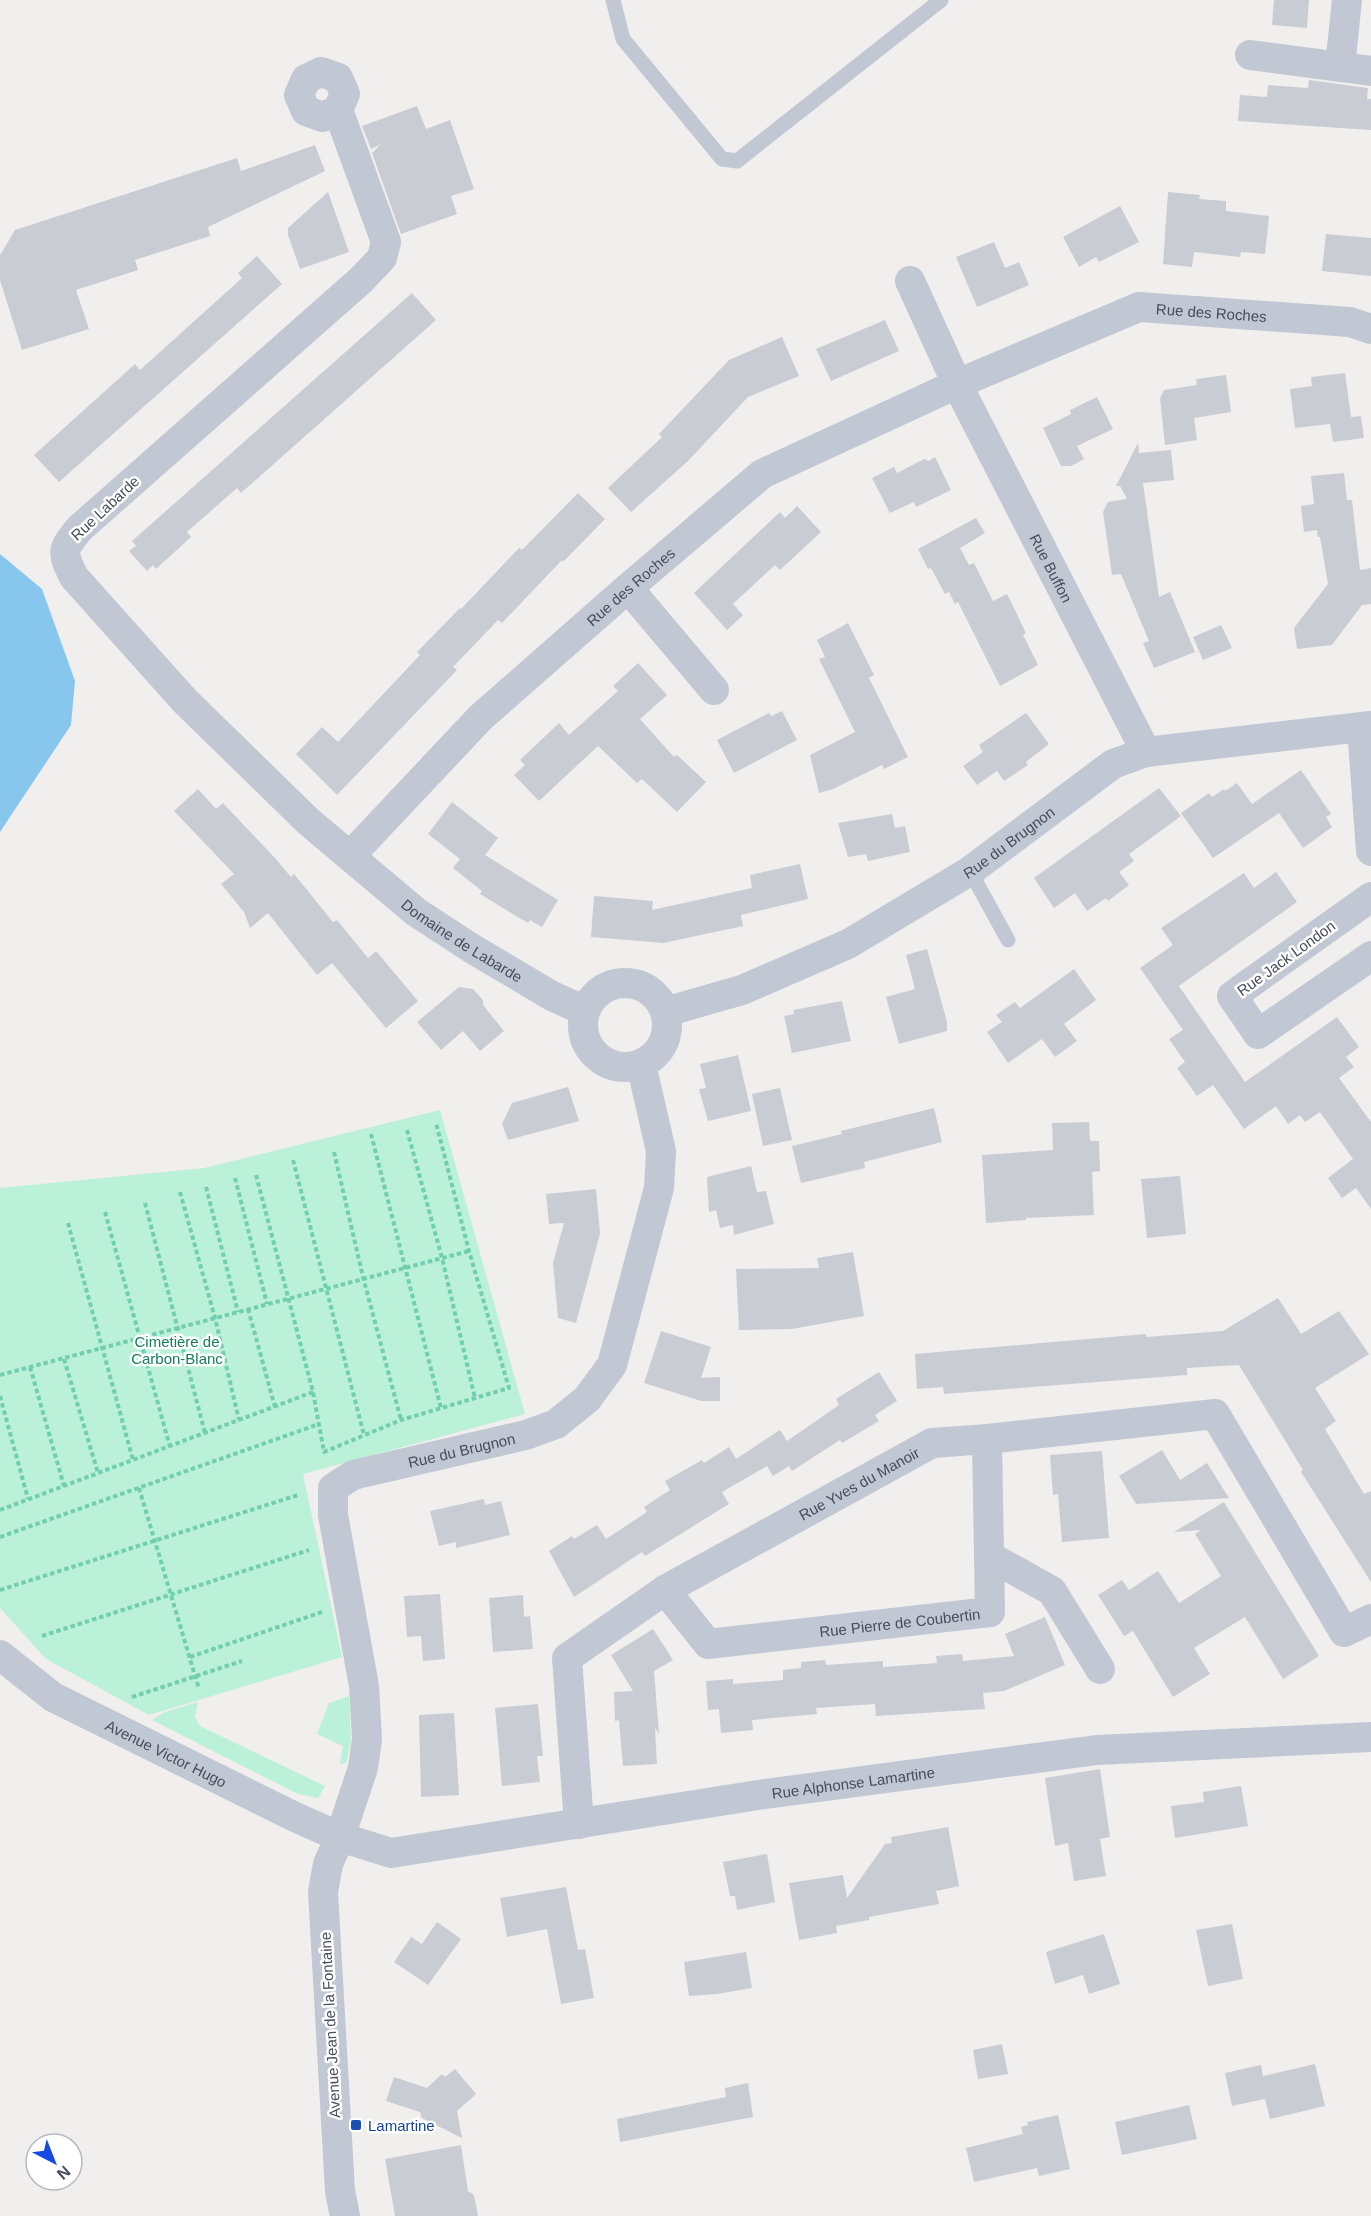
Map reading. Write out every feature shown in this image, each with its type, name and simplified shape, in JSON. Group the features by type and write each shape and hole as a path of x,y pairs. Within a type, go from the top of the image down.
{"street":[{"path":"1340,67 1347,0"},
{"path":"1250,55 1371,71"},
{"name":"Rue Labarde","path":"330,114 372,246 382,258 361,280 80,528 67,544 64,558 74,577 185,701 308,821 351,855"},
{"path":"910,282 957,384"},
{"name":"Rue des Roches","path":"351,855 480,718 762,474 957,384 1139,307 1350,322 1371,329"},
{"name":"Rue Buffon","path":"957,384 1146,752"},
{"path":"628,588 714,690"},
{"path":"1367,726 1371,851"},
{"name":"Rue du Brugnon","path":"665,1012 742,990 848,944 970,871 1113,764 1146,752 1367,726"},
{"name":"Domaine de Labarde","path":"351,855 416,912 552,996 585,1011"},
{"name":"Rue Jack London","path":"1371,897 1232,996 1258,1034 1371,956"},
{"path":"626,982 639,985 660,1000 665,1012 668,1024 666,1037 652,1058 641,1064 627,1067 613,1066 601,1060 584,1038 582,1024 591,999 601,990 613,984 626,982"},
{"name":"Rue du Brugnon","path":"340,1836 363,1768 367,1739 364,1686 333,1515 333,1488 353,1475 526,1436 556,1424 587,1400 612,1365 659,1188 661,1151 641,1064"},
{"name":"Rue Yves du Manoir","path":"579,1824 567,1658 665,1590 932,1443 1215,1414 1344,1632 1371,1619"},
{"name":"Rue Pierre de Coubertin","path":"665,1590 708,1644 990,1612 987,1439"},
{"path":"989,1556 1052,1591 1100,1669"},
{"name":"Avenue Victor Hugo","path":"0,1655 53,1697 295,1817 340,1836"},
{"name":"Rue Alphonse Lamartine","path":"340,1836 391,1852 758,1796 1097,1750 1371,1737"},
{"name":"Avenue Jean de la Fontaine","path":"340,1836 328,1864 323,1892 340,2191 345,2216"}],"lane":[{"path":"614,0 623,39 722,159 737,161 940,0"},
{"path":"970,871 1008,940"}],"path":[{"path":"256,1175 313,1392 324,1452 401,1420 509,1388 469,1251 436,1123"},
{"path":"407,1130 442,1258 475,1398"},
{"path":"371,1134 441,1408"},
{"path":"334,1152 363,1277 401,1420"},
{"path":"293,1160 364,1436"},
{"path":"235,1178 267,1304"},
{"path":"206,1187 238,1312"},
{"path":"180,1192 239,1420"},
{"path":"145,1203 205,1433"},
{"path":"105,1212 170,1447"},
{"path":"68,1223 133,1460"},
{"path":"0,1375 363,1277 469,1251"},
{"path":"248,1309 275,1407"},
{"path":"64,1359 98,1473"},
{"path":"30,1367 64,1486"},
{"path":"0,1510 313,1392"},
{"path":"0,1396 28,1500"},
{"path":"0,1537 319,1424"},
{"path":"139,1488 199,1689"},
{"path":"0,1590 298,1495"},
{"path":"42,1636 310,1550"},
{"path":"190,1657 322,1612"},
{"path":"132,1698 242,1661"}],"green space":[{"name":"Cimetière de Carbon-Blanc","path":"440,1110 525,1414 303,1474 342,1657 149,1715 46,1659 0,1608 0,1188 204,1168"},
{"path":"349,1696 351,1741 346,1763 340,1764 343,1746 317,1734 329,1703"},
{"path":"198,1702 195,1717 200,1726 325,1786 318,1798 298,1794 152,1720 165,1712"}],"water":[{"path":"0,554 42,589 75,681 71,725 0,832"}],"building":[{"path":"1274,0 1309,0 1307,28 1272,25"},
{"path":"1309,80 1368,88 1367,99 1371,99 1371,130 1238,121 1240,95 1267,97 1268,85 1308,88"},
{"path":"417,106 426,129 450,120 474,189 451,196 457,214 401,234 372,153 381,144 371,149 362,126"},
{"path":"315,145 325,171 208,227 210,236 135,260 138,270 76,290 89,329 22,350 0,280 0,255 15,230 237,158 241,171"},
{"path":"328,192 349,252 300,269 288,235 288,228"},
{"path":"1168,192 1200,195 1199,199 1226,201 1226,211 1269,216 1265,254 1241,252 1240,257 1194,252 1192,267 1163,264"},
{"path":"1120,206 1139,242 1099,262 1096,257 1079,267 1063,237"},
{"path":"1326,234 1371,238 1371,276 1322,271"},
{"path":"994,242 1005,268 1019,262 1029,285 977,307 956,257"},
{"path":"257,256 282,284 59,482 34,455 135,364 140,370 242,278 238,273"},
{"path":"412,293 436,320 241,493 237,488 187,532 191,537 156,569 153,565 147,571 129,551 136,546 132,541"},
{"path":"885,320 899,351 831,381 816,349"},
{"path":"782,337 799,376 748,397 688,461 631,512 608,488 662,437 659,434 729,360"},
{"path":"1345,373 1351,417 1361,416 1364,438 1333,442 1330,424 1295,428 1290,389 1312,386 1311,377"},
{"path":"1226,375 1231,412 1194,418 1197,440 1165,445 1160,398 1164,390 1197,385 1196,379"},
{"path":"1097,397 1113,429 1077,446 1084,459 1071,466 1061,466 1043,428 1071,414 1070,410"},
{"path":"1138,443 1139,453 1171,450 1174,480 1143,483 1159,597 1170,592 1195,652 1154,668 1143,643 1149,641 1121,574 1112,575 1103,512 1108,502 1127,499 1120,486 1116,486"},
{"path":"935,457 951,490 916,507 914,502 890,513 872,478 894,467 897,473 924,459 929,461"},
{"path":"1344,473 1347,500 1352,500 1360,570 1371,568 1371,604 1362,605 1332,645 1297,649 1294,628 1328,584 1320,537 1318,537 1317,530 1304,532 1301,506 1314,504 1311,476"},
{"path":"578,493 605,519 502,623 498,620 453,667 457,670 337,795 296,754 322,727 338,742 420,655 417,652 519,548 522,550"},
{"path":"797,506 821,532 780,570 775,565 733,604 743,615 727,630 694,593 780,512 785,518"},
{"path":"976,518 985,533 960,548 969,565 974,563 993,601 1007,594 1026,633 1023,635 1038,665 1000,686 958,602 955,604 949,592 945,594 918,549"},
{"path":"848,623 874,675 869,678 908,757 884,769 882,765 833,789 819,793 810,755 855,732 819,659 825,657 817,640"},
{"path":"1221,625 1232,648 1203,660 1193,637"},
{"path":"638,663 667,695 640,719 674,757 677,755 706,782 677,812 642,779 637,783 598,746 539,801 514,775 525,765 520,760 559,723 569,735 618,691 613,686"},
{"path":"782,711 797,740 734,773 717,740 769,713 771,716"},
{"path":"1026,713 1049,744 1026,762 1028,765 1004,781 997,771 977,785 963,766 983,752 979,745"},
{"path":"1301,770 1331,814 1326,817 1332,827 1303,848 1279,813 1213,858 1181,813 1209,793 1212,797 1237,783 1252,804"},
{"path":"1159,788 1181,816 1129,854 1134,861 1119,872 1129,885 1108,901 1106,898 1087,911 1075,893 1054,908 1034,878"},
{"path":"198,789 216,809 223,803 291,877 294,874 333,922 337,920 368,958 376,951 418,1001 386,1028 332,963 317,975 268,913 250,928 244,912 221,884 234,874 174,811"},
{"path":"452,802 498,838 485,855 558,900 542,927 530,920 528,923 480,894 482,891 453,868 460,859 428,834"},
{"path":"892,814 895,828 905,826 910,852 868,861 866,854 848,857 838,823"},
{"path":"800,864 808,899 741,915 743,926 663,943 591,937 594,896 653,901 652,910 752,888 750,875"},
{"path":"1276,872 1297,902 1179,986 1245,1082 1337,1017 1359,1047 1346,1057 1354,1067 1339,1078 1371,1122 1371,1209 1356,1188 1342,1198 1328,1178 1353,1159 1320,1112 1305,1122 1300,1115 1288,1124 1276,1106 1244,1129 1213,1085 1197,1096 1177,1068 1185,1062 1169,1039 1183,1030 1140,968 1173,945 1161,928 1244,873 1254,888"},
{"path":"927,949 947,1022 947,1031 899,1044 886,997 915,989 906,955"},
{"path":"1074,969 1096,1000 1064,1024 1077,1041 1055,1057 1042,1039 1008,1063 987,1032 1002,1022 996,1015 1015,1002 1020,1008"},
{"path":"459,987 473,989 504,1031 480,1051 463,1031 441,1050 417,1022"},
{"path":"842,1001 851,1041 792,1053 784,1016 794,1014 793,1010"},
{"path":"738,1055 751,1111 708,1121 699,1089 706,1088 700,1064"},
{"path":"568,1087 579,1121 508,1140 502,1124 512,1103"},
{"path":"780,1088 792,1140 763,1146 752,1094"},
{"path":"934,1108 942,1142 864,1162 865,1168 801,1183 792,1146 842,1134 841,1131"},
{"path":"1089,1122 1090,1141 1099,1141 1100,1171 1092,1172 1094,1215 1026,1218 1026,1220 986,1223 982,1155 1053,1150 1052,1123"},
{"path":"751,1166 757,1192 766,1191 774,1224 734,1235 733,1225 720,1228 716,1210 709,1212 707,1177"},
{"path":"1180,1176 1186,1234 1147,1238 1141,1179"},
{"path":"596,1189 600,1234 576,1323 558,1318 553,1263 564,1223 549,1224 546,1194"},
{"path":"853,1252 864,1316 792,1329 739,1330 736,1269 819,1268 817,1258"},
{"path":"1278,1298 1301,1334 1339,1311 1369,1354 1315,1388 1336,1421 1325,1429 1364,1494 1371,1491 1371,1582 1301,1472 1303,1470 1239,1365 1187,1368 1187,1375 944,1394 943,1387 917,1389 915,1354 1146,1334 1146,1337 1223,1331"},
{"path":"661,1331 711,1347 701,1378 720,1377 720,1401 701,1401 644,1383"},
{"path":"879,1372 897,1401 875,1415 879,1421 842,1443 840,1440 792,1471 789,1466 773,1476 767,1466 722,1492 729,1504 645,1556 642,1552 574,1597 549,1551 572,1536 574,1539 597,1525 606,1539 647,1512 644,1507 670,1490 665,1481 702,1460 704,1463 729,1447 736,1459 780,1430 787,1441 839,1405 836,1399"},
{"path":"1162,1450 1180,1480 1207,1463 1229,1498 1136,1504 1119,1476"},
{"path":"1102,1451 1109,1538 1062,1542 1058,1494 1053,1495 1050,1455"},
{"path":"484,1499 485,1505 501,1501 510,1535 456,1548 456,1542 439,1546 430,1511"},
{"path":"1224,1502 1319,1656 1283,1679 1245,1617 1194,1648 1210,1674 1173,1697 1133,1631 1124,1636 1098,1595 1122,1580 1129,1590 1158,1571 1179,1603 1221,1576 1195,1534 1201,1530 1174,1532"},
{"path":"440,1594 445,1659 423,1661 421,1636 407,1637 404,1596"},
{"path":"523,1595 524,1617 530,1616 533,1649 493,1652 489,1598"},
{"path":"1045,1617 1065,1665 1004,1691 983,1693 985,1709 876,1716 875,1704 816,1708 817,1714 752,1720 753,1730 721,1733 719,1709 708,1710 706,1681 733,1679 733,1684 783,1680 783,1670 801,1668 801,1662 825,1660 826,1665 883,1661 883,1667 937,1663 936,1656 962,1654 963,1661 1014,1656 1005,1634"},
{"path":"653,1629 673,1660 654,1671 659,1734 655,1728 657,1764 623,1766 619,1720 615,1721 614,1692 633,1691 611,1655"},
{"path":"538,1704 543,1756 537,1756 540,1782 502,1786 495,1708"},
{"path":"454,1713 459,1795 421,1797 419,1715"},
{"path":"1100,1769 1110,1837 1100,1839 1106,1876 1074,1881 1068,1843 1055,1846 1045,1778"},
{"path":"1241,1786 1248,1826 1175,1838 1171,1806 1204,1802 1203,1792"},
{"path":"948,1827 959,1886 936,1891 939,1904 869,1917 869,1920 836,1926 837,1933 799,1940 789,1883 843,1875 847,1898 885,1844 892,1843 891,1837"},
{"path":"767,1854 775,1902 737,1910 735,1896 730,1896 723,1862"},
{"path":"566,1887 578,1950 585,1949 594,1998 561,2004 547,1929 507,1937 500,1898"},
{"path":"437,1922 461,1939 428,1985 394,1962 411,1937 422,1944"},
{"path":"1232,1924 1243,1979 1208,1986 1196,1930"},
{"path":"1104,1934 1120,1984 1089,1994 1083,1975 1055,1984 1046,1952"},
{"path":"746,1952 752,1988 689,1996 684,1962"},
{"path":"1002,2044 1008,2074 978,2079 973,2050"},
{"path":"1315,2064 1325,2106 1270,2119 1265,2099 1232,2106 1225,2073 1261,2065 1263,2076"},
{"path":"455,2069 476,2094 457,2111 462,2138 422,2118 420,2112 386,2101 394,2077 427,2088 442,2074 445,2077"},
{"path":"748,2083 753,2117 620,2142 617,2119 726,2097 725,2088"},
{"path":"1189,2105 1197,2139 1122,2155 1115,2122"},
{"path":"1058,2115 1070,2169 1039,2176 1037,2168 974,2182 966,2148 1023,2134 1021,2127 1028,2125 1027,2122"},
{"path":"461,2145 468,2191 474,2195 478,2216 395,2216 385,2159"}],"place":[{"name":"Lamartine","path":"356,2125"}]}
